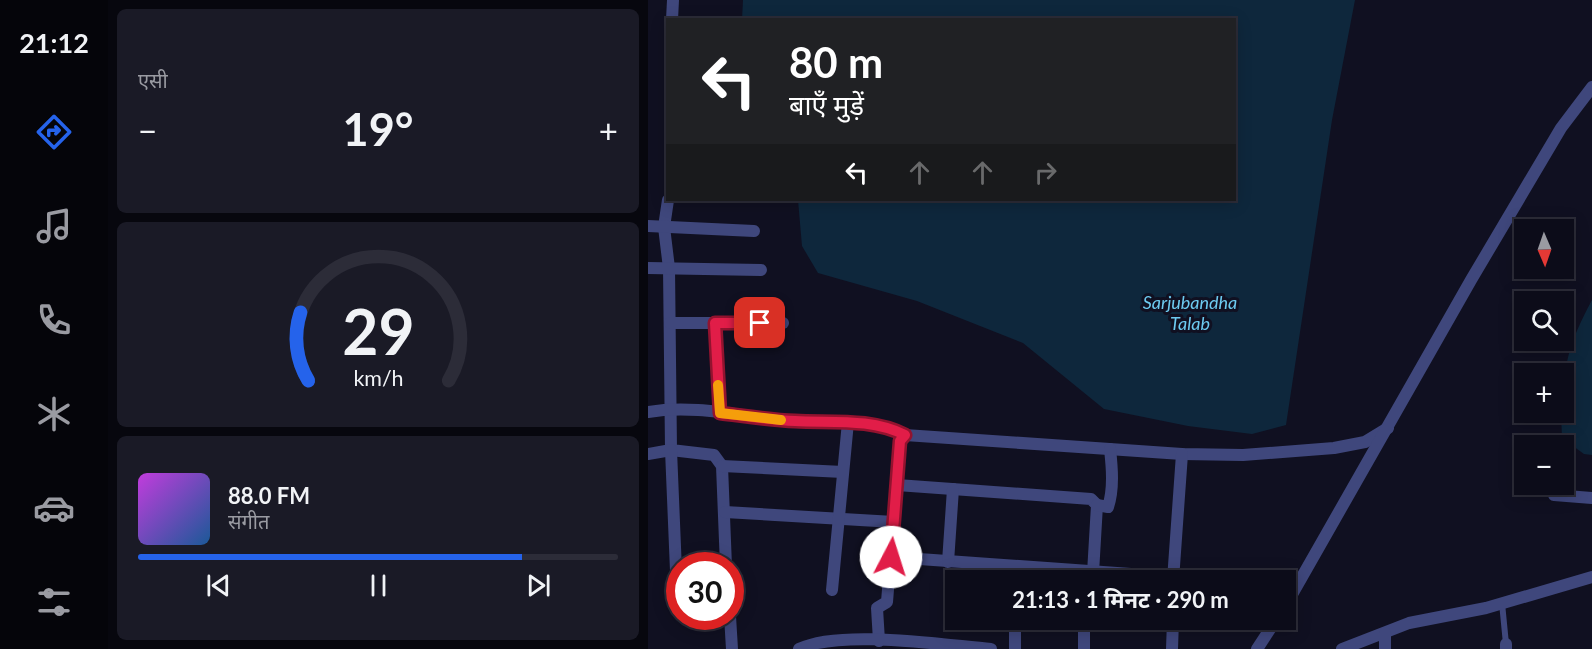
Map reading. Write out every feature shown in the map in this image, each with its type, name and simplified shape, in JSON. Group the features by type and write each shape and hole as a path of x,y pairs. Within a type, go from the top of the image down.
{"street":[{"path":"672,18 673,0"},
{"path":"1296,588 1561,128 1592,87"},
{"path":"668,201 664,227 669,268 669,408 675,552"},
{"path":"648,226 754,231"},
{"path":"648,268 761,270"},
{"path":"670,323 783,323"},
{"path":"715,323 720,413"},
{"path":"648,412 669,408 794,421 848,422 889,427 905,435 1182,454 1243,455 1334,448 1365,442 1388,428"},
{"path":"832,590 848,422"},
{"path":"886,644 877,608 887,602 900,441 905,435"},
{"path":"897,485 1091,498 1097,505 1108,507 1112,470 1110,449"},
{"path":"648,453 671,450 714,455 722,466 726,552"},
{"path":"1174,570 1182,454"},
{"path":"722,466 843,472"},
{"path":"948,562 953,489"},
{"path":"1554,495 1592,498"},
{"path":"1088,570 1097,505"},
{"path":"725,512 894,522"},
{"path":"891,557 1038,570"},
{"path":"1342,649 1409,623 1502,603 1592,577"},
{"path":"731,630 732,649"},
{"path":"1015,630 1015,649"},
{"path":"1084,630 1084,649"},
{"path":"1172,649 1173,630"},
{"path":"1257,649 1269,630"},
{"path":"1385,633 1385,649"},
{"path":"799,649 809,644 886,644 991,649"}],"lane":[{"path":"1502,603 1506,647"}],"water":[{"name":"Sarjubandha Talab","path":"743,0 1355,0 1332,120 1286,425 1252,434 1188,426 1104,409 1023,343 917,301 818,273 802,246 798,201 1236,201 1236,18 742,18"},
{"path":"1592,300 1592,455 1584,454 1574,447 1574,435 1562,435 1561,423 1574,423 1574,363 1567,363 1570,351 1574,351 1574,339"}],"slow traffic":[{"path":"718,385 720,413 781,420"}],"route":[{"path":"760,323 715,323 720,413 794,421 841,421 868,424 889,427 905,435 900,441 891,557"}]}
